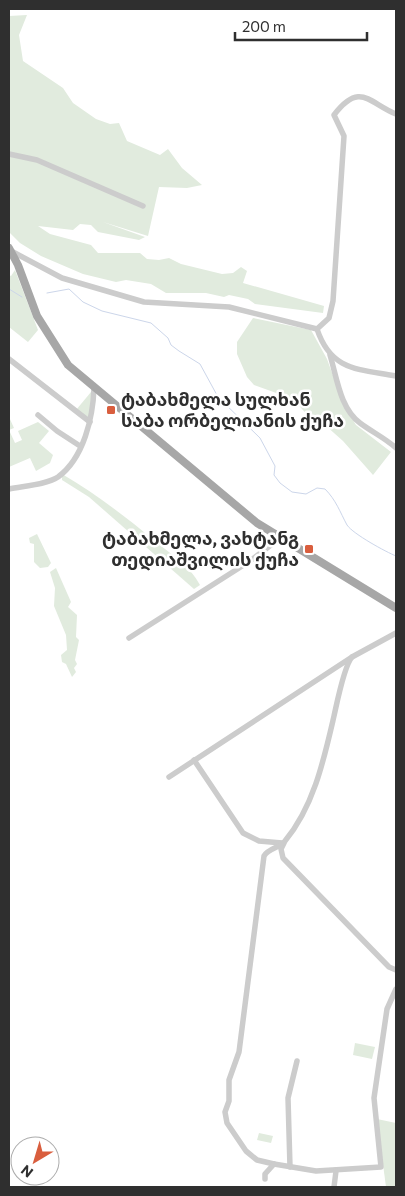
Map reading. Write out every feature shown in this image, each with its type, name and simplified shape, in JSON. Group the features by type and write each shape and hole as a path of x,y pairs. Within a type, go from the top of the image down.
{"main road":[{"path":"11,250 44,330 68,364 94,388 257,523 396,608"}],"street":[{"path":"317,329 329,318 336,277 344,136 334,115 346,101 362,97 373,100 394,113 396,107"},
{"path":"9,154 37,160 143,206"},
{"path":"11,250 62,278 144,302 229,307 317,329"},
{"path":"317,329 323,347 343,365 396,376"},
{"path":"330,355 348,412 359,423 396,448"},
{"path":"9,360 90,422"},
{"path":"9,489 53,480 59,476 80,446 90,422 94,388"},
{"path":"38,415 69,440 80,446"},
{"path":"129,638 250,561 280,538"},
{"path":"169,777 352,657 396,633"},
{"path":"352,657 342,684 321,771 304,812 281,848 283,858 351,930 389,967 396,970"},
{"path":"194,760 243,833 259,841 284,843"},
{"path":"284,843 266,852 264,856 239,1052 229,1080 229,1101 225,1112 227,1123 246,1150 257,1160 316,1171 381,1167 374,1098 385,1016 396,989"},
{"path":"290,1167 288,1098 297,1061"},
{"path":"265,1179 265,1174 274,1164"},
{"path":"334,1187 336,1171"}],"shaded area":[{"path":"27,15 19,35 23,61 63,88 73,103 96,119 110,124 119,123 127,141 160,155 168,149 182,168 202,185 187,188 159,187 148,236 103,222 145,237 139,240 98,232 91,225 80,224 73,230 38,226 50,234 91,245 98,253 140,253 147,259 159,260 169,258 181,264 222,274 233,273 241,267 247,271 243,283 324,306 323,313 255,304 248,299 229,295 224,297 206,293 166,293 151,284 126,280 116,282 83,274 41,256 20,243 9,232 9,16"},
{"path":"15,270 38,330 28,342 9,327 9,275 11,276"},
{"path":"253,318 311,330 327,359 344,406 356,425 391,452 373,475 343,441 325,425 311,419 293,399 254,385 247,377 237,354 237,342"},
{"path":"91,392 93,393 90,420 76,410"},
{"path":"9,417 14,428 9,430"},
{"path":"38,422 49,431 39,443 53,455 50,463 36,471 30,458 9,467 9,430 15,443 22,440 18,431"},
{"path":"62,474 110,506 174,556 186,566 200,585 194,589 89,497 62,480"},
{"path":"37,534 51,563 48,567 40,568 34,562 34,544 30,543 29,538"},
{"path":"56,568 71,602 68,607 77,615 76,637 79,640 75,660 77,664 74,668 76,672 72,677 66,664 62,662 61,655 67,650 66,635 54,606 55,588 50,572"},
{"path":"355,1043 375,1047 372,1059 353,1055"},
{"path":"377,1119 396,1123 396,1187 386,1187"},
{"path":"259,1133 273,1136 271,1143 257,1140"}],"waterway":[{"path":"9,289 22,297"},
{"path":"47,293 69,289 83,302 102,311 151,323 168,338 171,345 200,364 218,397 260,438 275,466 274,475 280,483 292,492 306,494 317,488 325,489 335,502 350,529 396,556"}],"place":[{"name":"ტაბახმელა სულხან საბა ორბელიანის ქუჩა","path":"111,410"},
{"name":"ტაბახმელა, ვახტანგ თედიაშვილის ქუჩა","path":"309,549"}]}
